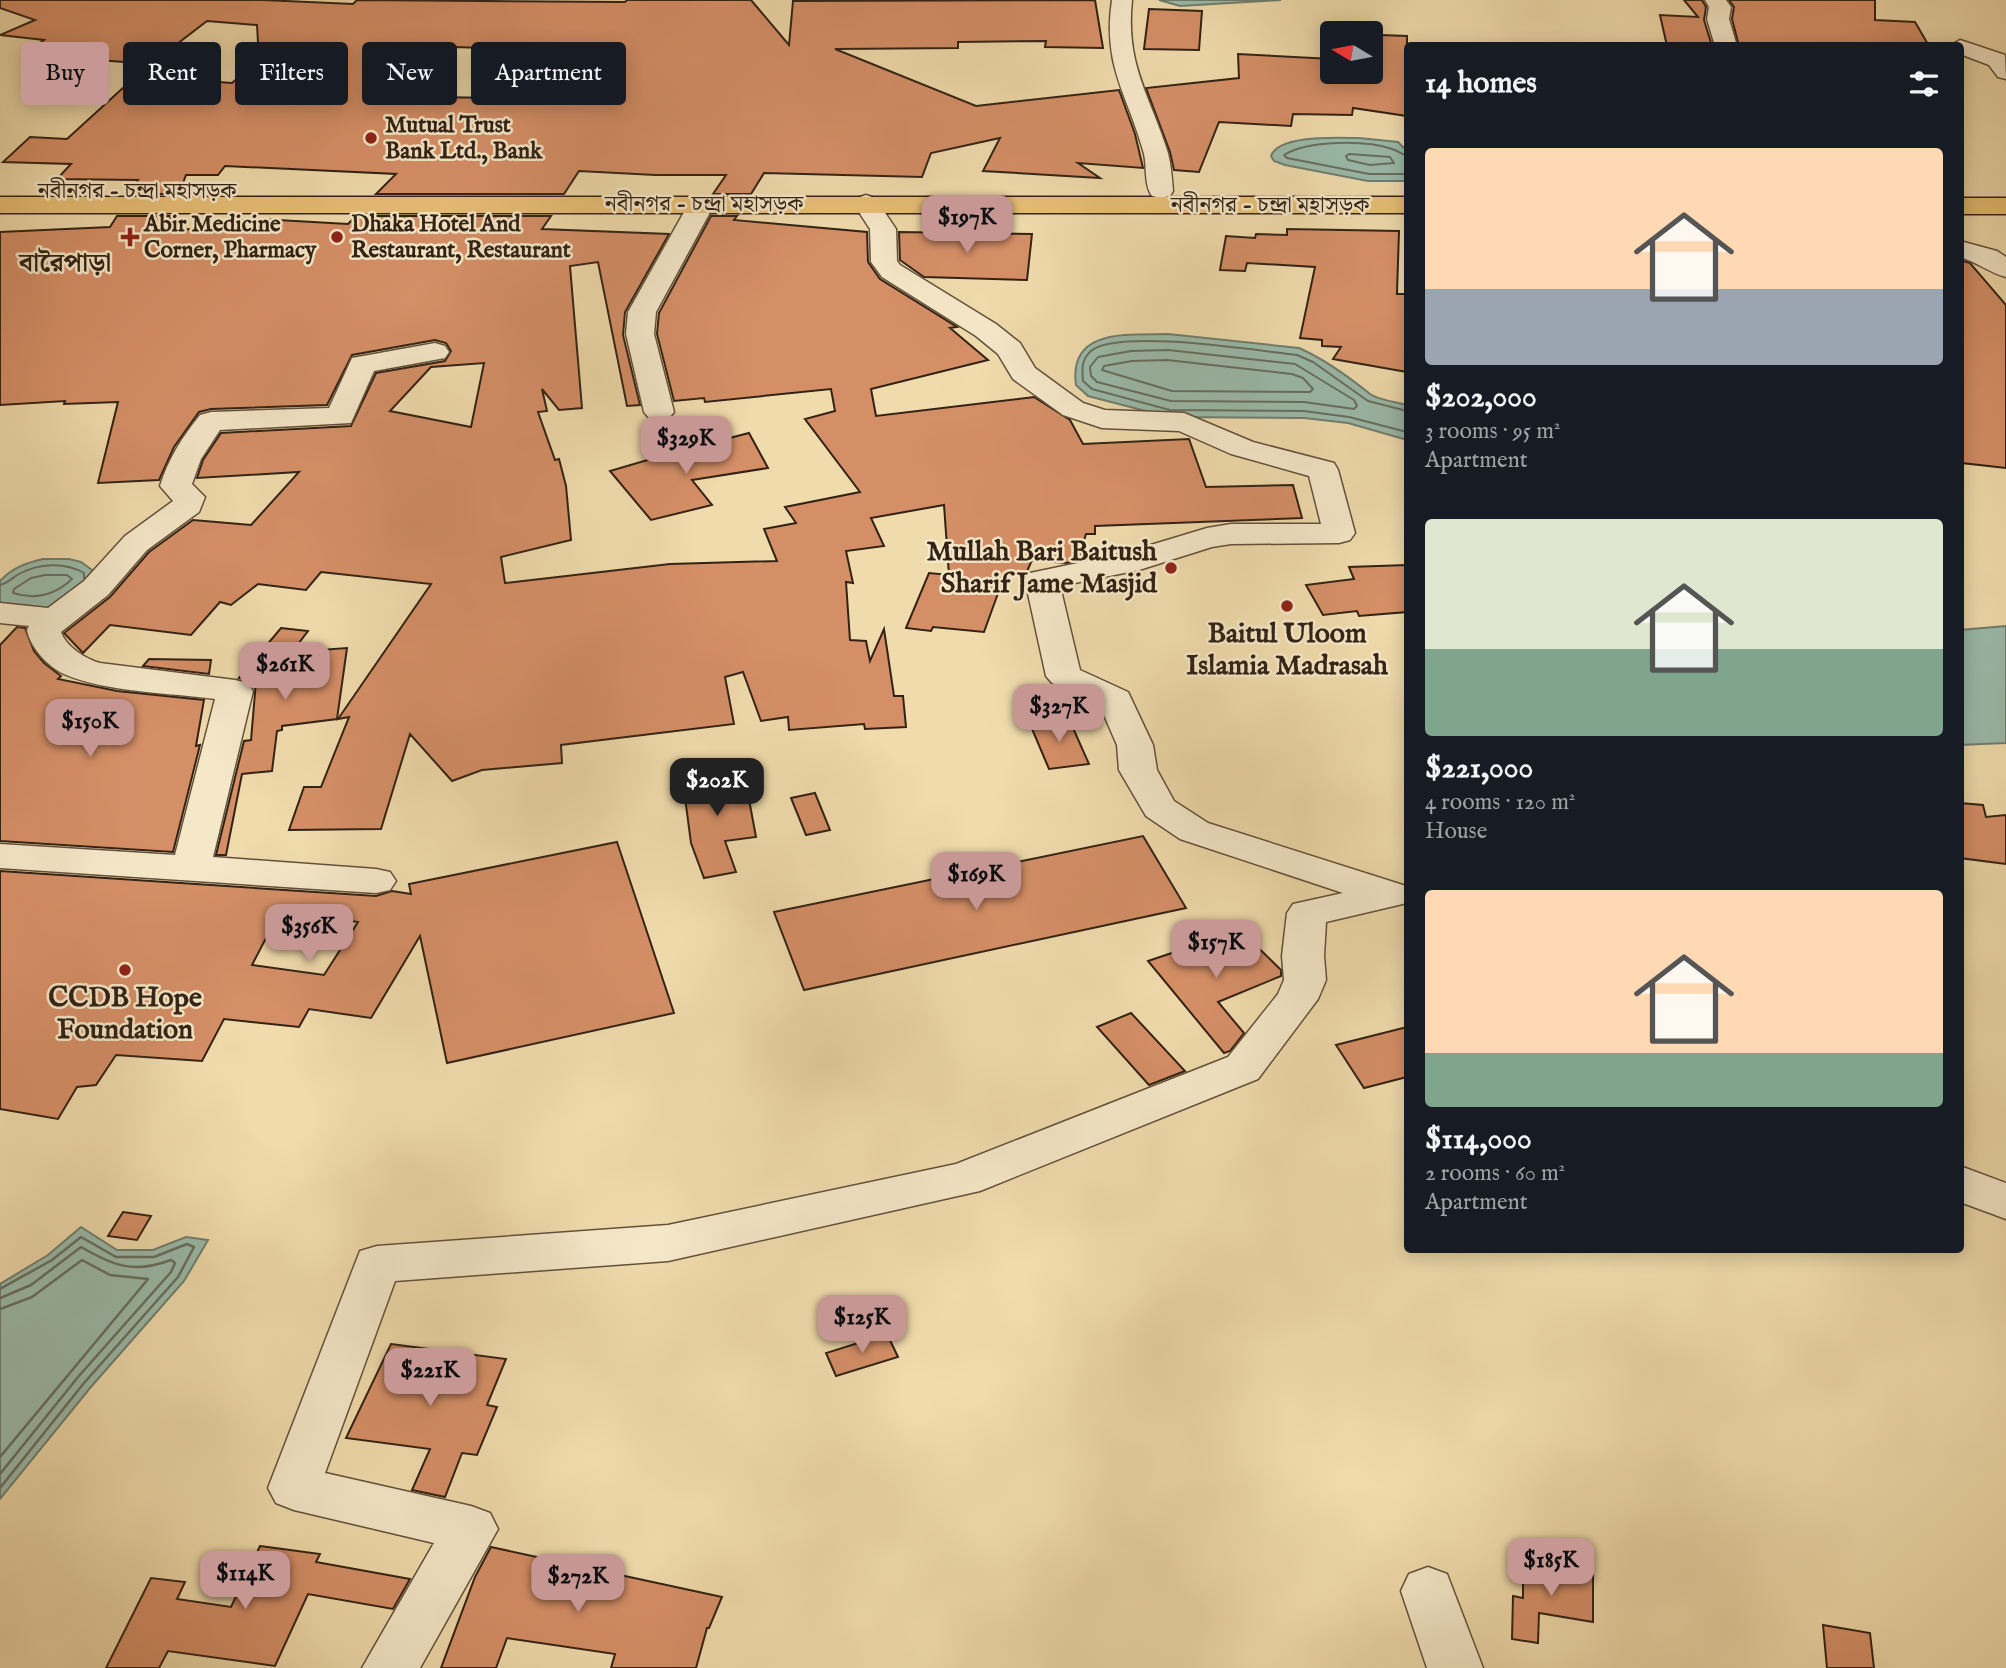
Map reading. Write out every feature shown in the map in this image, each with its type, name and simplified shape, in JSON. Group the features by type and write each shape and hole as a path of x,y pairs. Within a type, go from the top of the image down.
{"highway":[{"name":"নবীনগর - চন্দ্রা মহাসড়ক","path":"0,191 1404,192"},
{"path":"1964,193 2006,193"},
{"name":"নবীনগর - চন্দ্রা মহাসড়ক","path":"0,205 1404,205"},
{"path":"1964,206 2006,206"}],"street":[{"path":"1122,0 1118,20 1118,45 1139,115 1155,150 1161,191"},
{"path":"1716,0 1720,7 1718,19 1725,42"},
{"path":"1964,48 1997,60 2006,72"},
{"path":"866,203 883,229 884,262 891,271 986,330 1010,349 1023,373 1073,409 1102,419 1184,422 1242,449 1323,470 1339,533 1231,534 1207,538 1127,563 1042,580 1064,676 1115,700 1135,745 1138,770 1159,808 1194,831 1400,900"},
{"path":"659,412 640,334 642,312 701,205"},
{"path":"1964,249 1988,257 2006,269"},
{"path":"191,868 235,691 191,684 124,679 74,666 46,642 44,631 55,619 96,589 136,542 188,505 189,497 176,486 180,468 189,458 193,442 211,421 340,417 362,364 435,352"},
{"path":"0,613 55,619"},
{"path":"0,856 376,881"},
{"path":"390,1668 471,1530 294,1488 377,1264 668,1243 964,1179 1243,1068 1297,999 1301,990 1305,980 1303,956 1307,913 1400,900"},
{"path":"1964,1185 2006,1202"},
{"path":"1428,1591 1455,1668"}],"water":[{"path":"1159,0 1281,0 1180,6"},
{"path":"1324,138 1398,142 1404,148 1404,181 1368,181 1285,165 1274,161 1271,156 1285,144"},
{"path":"1168,334 1299,348 1318,357 1373,396 1404,404 1404,439 1348,423 1304,418 1169,417 1088,396 1076,385 1076,366 1081,353 1091,344 1104,338"},
{"path":"43,559 81,562 92,570 91,582 53,610 0,608 0,581 20,567"},
{"path":"2006,626 2006,743 1964,745 1964,630"},
{"path":"81,1227 117,1250 153,1250 186,1237 208,1240 184,1281 90,1388 0,1499 0,1284 48,1255"}],"building":[{"path":"0,0 263,0 353,4 357,0 751,0 789,45 793,1 1095,0 1103,48 1045,47 1046,41 958,42 958,48 835,49 976,106 1119,90 1135,134 1143,168 1078,163 1100,178 983,171 1000,138 931,153 922,177 764,173 751,194 713,194 726,175 579,171 564,194 376,194 396,174 225,166 218,175 186,175 179,194 129,194 138,180 57,179 71,164 3,162 30,137 67,139 104,105 109,105 109,101 123,88 123,105 221,105 221,82 232,83 235,80 235,105 348,105 348,42 258,42 257,25 207,21 180,42 123,42 123,62 109,61 109,42 41,42 44,40 0,35 35,20 0,8"},
{"path":"1684,0 1702,0 1706,7 1704,20 1711,42 1666,42 1660,15 1698,17"},
{"path":"1729,0 1875,0 1875,20 1915,22 1927,42 1738,42 1732,19 1734,7"},
{"path":"1149,9 1202,11 1199,50 1144,49"},
{"path":"1383,35 1407,36 1407,42 1404,42 1404,116 1353,108 1352,115 1293,114 1291,126 1219,122 1199,172 1174,170 1146,88 1239,78 1238,54 1320,58 1320,84 1383,84"},
{"path":"117,216 171,216 166,229 235,230 243,220 260,219 348,224 356,216 551,216 542,229 669,234 625,312 623,335 640,405 627,406 598,262 570,266 582,408 559,410 542,389 547,411 538,412 555,460 559,459 566,486 571,540 501,557 505,583 670,564 777,561 764,529 796,523 785,507 860,492 805,419 835,411 831,389 705,402 704,398 674,401 657,334 659,313 711,216 737,216 734,220 867,232 868,262 880,279 957,327 950,328 988,360 871,389 876,416 1034,397 1070,420 1083,444 1189,439 1206,487 1293,485 1302,518 1095,526 1095,534 1086,534 1078,560 1067,563 1032,560 1025,576 1005,574 984,632 933,627 931,631 906,628 929,573 949,575 944,505 871,518 884,546 846,551 853,583 846,582 850,640 866,641 870,661 884,629 894,696 903,696 906,727 865,729 864,724 789,730 788,717 761,721 743,672 725,677 734,724 561,745 562,763 482,770 452,781 410,734 381,829 289,830 304,787 321,787 349,717 338,719 431,584 321,572 306,590 258,584 231,605 220,602 191,635 110,625 83,653 64,633 110,597 149,552 193,520 251,525 299,472 197,478 203,460 221,433 351,426 376,373 445,361 451,351 446,343 435,340 352,355 327,405 211,409 199,412 174,447 159,480 98,483 118,402 64,404 65,401 0,405 0,232 110,227","holes":["484,363 471,427 390,411 431,367"]},
{"path":"1287,229 1399,231 1397,294 1404,294 1404,371 1333,359 1341,347 1322,346 1322,340 1300,338 1315,267 1247,263 1245,271 1220,270 1226,236 1255,238 1256,234 1287,235"},
{"path":"899,232 1032,234 1027,280 924,277 900,260"},
{"path":"1964,261 1970,263 2006,305 2006,468 1964,463"},
{"path":"749,433 768,468 692,480 712,505 651,520 610,471 668,454 670,456 720,448 718,441"},
{"path":"1404,565 1404,612 1359,616 1357,611 1323,615 1306,585 1354,579 1349,567"},
{"path":"17,627 25,628 34,651 61,676 58,679 117,691 204,700 196,746 200,745 173,852 0,841 0,645"},
{"path":"281,628 308,631 292,652 347,648 337,719 282,726 282,730 277,731 272,771 242,774 226,855 216,855 244,741 251,740 256,681 239,678"},
{"path":"149,659 211,660 209,674 143,666"},
{"path":"1069,719 1089,764 1049,769 1030,724"},
{"path":"744,773 756,837 725,841 736,872 704,878 691,843 682,775"},
{"path":"815,793 830,830 806,835 791,798"},
{"path":"1964,803 1983,805 1986,817 2006,815 2006,864 1964,859"},
{"path":"1143,836 1186,908 804,990 774,912"},
{"path":"617,842 674,1013 447,1063 420,936 371,1018 309,1009 299,1027 224,1019 202,1061 116,1055 96,1085 77,1087 58,1119 0,1109 0,871 376,896 392,891 411,894 409,884","holes":["280,911 358,922 324,975 252,965"]},
{"path":"1240,930 1281,970 1281,976 1218,1002 1244,1033 1230,1051 1224,1053 1148,961"},
{"path":"1131,1013 1185,1071 1149,1085 1097,1027"},
{"path":"1404,1028 1404,1078 1364,1088 1336,1045"},
{"path":"123,1212 151,1216 137,1240 108,1236"},
{"path":"887,1334 898,1357 836,1376 826,1353"},
{"path":"391,1344 506,1359 487,1405 497,1407 477,1455 462,1453 445,1497 412,1490 430,1449 346,1438"},
{"path":"260,1546 320,1554 316,1562 410,1579 393,1609 308,1594 275,1666 168,1651 159,1668 106,1668 151,1578 185,1582 177,1599 231,1607"},
{"path":"491,1547 722,1597 707,1628 696,1668 611,1668 615,1654 507,1638 496,1668 441,1668 475,1577"},
{"path":"1523,1561 1593,1573 1593,1622 1539,1613 1538,1643 1512,1639 1513,1596 1523,1598"},
{"path":"1823,1625 1870,1633 1874,1668 1827,1668"}],"place":[{"name":"Mutual Trust Bank Ltd., Bank","path":"371,138"},
{"name":"Abir Medicine Corner, Pharmacy","path":"130,237"},
{"name":"Dhaka Hotel And Restaurant, Restaurant","path":"337,237"},
{"name":"Mullah Bari Baitush Sharif Jame Masjid","path":"1171,568"},
{"name":"Baitul Uloom Islamia Madrasah","path":"1287,606"},
{"name":"CCDB Hope Foundation","path":"125,970"}],"district":[{"name":"বারৈপাড়া","path":"65,263"}]}
